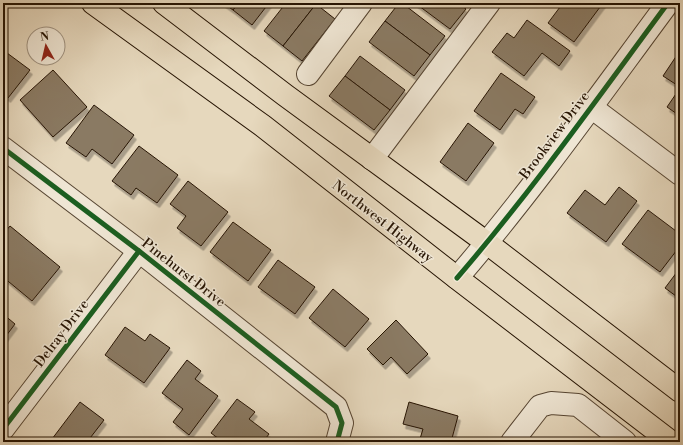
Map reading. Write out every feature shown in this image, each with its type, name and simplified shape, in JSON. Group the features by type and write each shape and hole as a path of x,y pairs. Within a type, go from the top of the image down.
{"main road":[{"name":"Northwest Highway","path":"93,3 263,126 457,278 671,442"},
{"path":"164,3 487,244 680,391"}],"street":[{"path":"308,74 361,3"},
{"path":"372,159 489,3"},
{"name":"Brookview Drive","path":"457,278 487,244 668,3"},
{"path":"591,107 680,174"},
{"name":"Pinehurst Drive","path":"3,148 139,251 336,407 340,432"},
{"name":"Delray Drive","path":"3,429 139,251"},
{"path":"512,442 540,406 551,403 578,405 625,442"}],"building":[{"path":"223,3 239,3 233,10"},
{"path":"239,3 269,3 252,25 233,10"},
{"path":"286,3 316,4 283,46 264,31"},
{"path":"399,3 402,3 445,36 430,55 385,21"},
{"path":"415,3 458,3 466,9 450,29"},
{"path":"563,3 603,3 574,42 548,23"},
{"path":"316,4 335,19 302,61 283,46"},
{"path":"527,20 570,51 559,66 542,53 524,76 492,52 507,33 514,38"},
{"path":"385,21 430,55 414,76 369,42"},
{"path":"3,50 30,70 8,98 3,94"},
{"path":"677,55 680,57 680,87 663,76"},
{"path":"360,56 405,90 390,110 345,76"},
{"path":"53,70 87,107 53,137 20,100"},
{"path":"501,73 535,97 523,114 515,109 500,130 474,111"},
{"path":"345,76 390,110 374,130 329,96"},
{"path":"680,88 680,116 667,107"},
{"path":"94,105 134,135 112,164 92,149 86,157 66,143"},
{"path":"468,123 494,143 466,181 440,162"},
{"path":"139,146 178,175 157,203 136,188 131,195 112,181"},
{"path":"188,181 228,212 201,246 177,228 186,216 170,204"},
{"path":"619,187 637,201 606,242 567,213 585,190 605,205"},
{"path":"648,210 680,234 680,246 660,272 622,244"},
{"path":"233,222 271,250 248,281 210,252"},
{"path":"10,226 60,267 32,301 3,277 3,234"},
{"path":"278,260 315,287 295,314 258,287"},
{"path":"680,268 680,299 665,288"},
{"path":"333,289 369,319 345,347 309,318"},
{"path":"3,314 15,324 3,340"},
{"path":"396,320 428,354 407,374 391,357 383,365 367,349"},
{"path":"125,327 145,341 150,334 170,348 144,383 105,355"},
{"path":"187,360 201,371 195,379 218,396 189,435 173,422 183,409 162,393"},
{"path":"237,399 255,412 249,419 269,434 263,442 223,442 211,433"},
{"path":"80,402 104,420 87,442 55,442 52,439"},
{"path":"409,402 458,416 451,442 419,442 423,429 403,424"}],"cycle path":[{"path":"457,278 539,177 668,3"},
{"path":"3,148 139,251 336,407 342,423 337,442"},
{"path":"3,429 139,251"}]}
